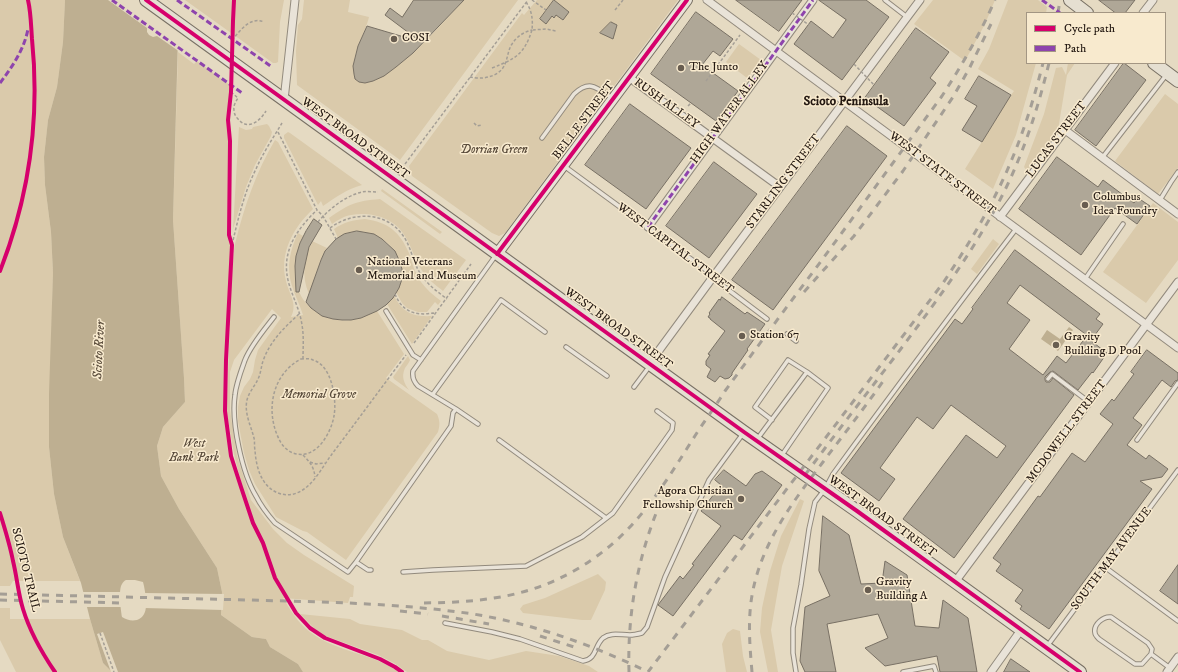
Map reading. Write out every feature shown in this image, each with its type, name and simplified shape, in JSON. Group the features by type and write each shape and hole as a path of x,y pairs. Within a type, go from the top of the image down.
{"main road":[{"name":"WEST BROAD STREET","path":"146,0 780,458 1080,672"},
{"path":"1070,0 1086,12"},
{"path":"1155,64 1178,81"}],"street":[{"path":"284,100 295,0"},
{"name":"BELLE STREET","path":"497,254 687,0"},
{"name":"WEST STATE STREET","path":"707,0 1178,348"},
{"name":"HIGH WATER ALLEY","path":"648,227 813,0"},
{"name":"STARLING STREET","path":"650,364 713,277 920,0"},
{"path":"1144,12 1153,0"},
{"name":"LUCAS STREET","path":"1000,217 1113,64"},
{"name":"RUSH ALLEY","path":"630,78 780,187"},
{"path":"1065,130 1178,214"},
{"name":"MCDOWELL STREET","path":"955,582 1178,282"},
{"path":"991,672 1021,630"},
{"path":"1168,670 1178,657"}],"lane":[{"path":"885,0 907,17"},
{"path":"1102,158 1167,73"},
{"path":"542,138 580,88 594,86 613,100"},
{"name":"WEST CAPITAL STREET","path":"563,165 706,270 722,285 767,319"},
{"path":"1160,200 1178,172"},
{"path":"1085,279 1123,224"},
{"path":"796,672 793,653 793,628 809,529 815,502 825,489 833,474 910,368 936,336 1016,229"},
{"path":"478,424 433,394 418,386 412,375 413,371 497,254"},
{"path":"433,394 501,300 545,332"},
{"path":"386,311 413,355 421,360"},
{"path":"274,317 246,359 239,378 235,396 237,439 245,472 255,495 275,524 348,572 451,426 453,413 456,409"},
{"path":"787,334 796,341"},
{"path":"566,347 606,376"},
{"path":"772,420 755,407 788,360 828,388 780,458"},
{"path":"634,387 650,364"},
{"path":"756,440 807,372"},
{"path":"1048,379 1052,374 1089,402"},
{"path":"1137,440 1178,384"},
{"path":"403,572 526,566 582,537 613,513 672,430 673,423 657,411"},
{"path":"445,623 520,639 584,660 589,660 594,654 599,642 610,634 630,635 642,633 647,627 665,577 709,480 744,432"},
{"path":"499,440 606,518"},
{"name":"SOUTH MAY AVENUE","path":"1046,648 1178,470"},
{"path":"356,562 368,570 371,570"},
{"path":"1106,568 1178,621"},
{"path":"1106,617 1111,617 1148,643 1152,649 1150,654 1142,664 1135,664 1099,639 1095,634 1095,628 1101,620 1106,617"},
{"path":"1150,654 1168,670"},
{"path":"903,672 934,666 936,672"}],"path":[{"path":"532,0 546,10"},
{"path":"615,10 623,0"},
{"path":"405,164 527,1 531,8 532,14 532,30 529,39 523,50 513,59 492,68"},
{"path":"792,13 809,25"},
{"path":"232,40 247,24 260,20 264,22"},
{"path":"470,77 480,78 496,74 503,69 512,44 517,38 526,32 546,29 556,31"},
{"path":"232,34 232,48"},
{"path":"706,81 740,35"},
{"path":"854,64 874,85"},
{"path":"230,99 231,85"},
{"path":"231,92 238,98 233,109 236,117 246,125 253,124 260,120 266,111"},
{"path":"688,106 691,103"},
{"path":"228,113 229,106"},
{"path":"231,252 242,204 249,185 256,168 282,123"},
{"path":"474,123 477,126 482,125"},
{"path":"278,131 317,210 323,216 336,239"},
{"path":"318,222 330,209 351,197 362,192 378,192"},
{"path":"303,359 302,324 299,310 286,272 287,259 289,247 297,232 308,218 317,210"},
{"path":"330,228 342,221 362,216 382,219 388,222 404,237 415,266 422,276 431,287 447,299"},
{"path":"229,235 232,245"},
{"path":"299,314 279,333 271,344 263,362 258,380 247,401 247,411 254,441 258,470 265,483 281,494 293,494 300,492 312,482 472,264"},
{"path":"395,294 404,308 411,312 418,314 436,314"},
{"path":"303,359 314,360 321,364 331,381 335,407 334,417 327,435 317,448 311,452 302,454 290,452 284,447 272,421 271,410 272,399 281,377 293,363 303,359"},
{"path":"302,454 310,462 314,469 315,477"},
{"path":"310,462 316,464 325,463"},
{"path":"100,633 114,672"}],"green space":[{"path":"0,0 65,0 63,42 57,87 48,120 44,157 53,273 49,447 54,494 63,537 80,581 13,581 10,586 0,586"},
{"path":"185,0 284,0 280,22 278,62 273,63"},
{"path":"304,0 350,0 348,12 369,17 356,52 354,76 356,80 360,82 371,82 384,75 415,51 464,0 518,0 400,160 297,85 296,51 298,25 302,19"},
{"name":"Dorrian Green","path":"537,0 678,0 505,233 499,236 492,233 412,176 409,166 522,13 524,15"},
{"path":"933,0 995,0 985,24 965,61 914,24"},
{"path":"1008,0 1038,0 1047,7 1046,12 1026,12 1026,64 1036,64 1016,135 993,189 965,169 1014,91 978,69 989,49"},
{"path":"739,44 761,60 747,78 726,62"},
{"path":"178,52 194,64 197,61 230,85 229,235 232,245 231,271 235,244 242,217 256,177 275,140 278,142 313,209 299,224 289,242 286,251 284,271 294,308 291,317 303,315 292,286 289,272 291,252 298,233 303,236 299,246 295,266 297,286 301,296 307,304 323,316 341,320 358,319 377,311 404,354 386,378 438,416 438,432 346,560 307,532 276,517 255,484 249,470 238,421 238,407 240,396 253,372 258,350 281,318 272,309 234,360 230,372 230,410 237,456 251,500 273,529 287,543 354,586 353,597 350,597 348,603 283,598 298,621 320,639 377,661 399,672 303,672 298,664 270,647 266,639 252,637 221,615 222,592 217,568 179,509 161,476 157,446 163,427 185,402 173,220","holes":["229,324 227,414 234,454 243,490 231,456 225,411"]},
{"path":"1068,64 1074,64 1067,75 1058,130 1027,171 1024,167 1044,114 1056,68 1062,67 1066,75"},
{"path":"1165,94 1178,104 1178,168 1158,194 1115,161"},
{"path":"267,124 272,132 271,136 255,165 246,187 233,229 239,127 246,130"},
{"path":"288,132 362,185 346,191 323,206 321,201 318,205 284,138 284,135"},
{"path":"382,189 442,232 440,234 381,191"},
{"path":"380,199 466,260 443,291 425,275 420,268 405,236 401,230 389,220 374,215 359,214 346,216 332,224 329,218 342,209 353,204"},
{"path":"1153,203 1178,222 1178,260 1146,303 1103,272"},
{"path":"365,219 373,220 387,226 402,239 409,253 415,272 421,282 441,301 438,305 435,302 427,312 418,312 407,308 402,303 396,292 401,278 401,265 396,254 388,244 377,236 365,233 351,233 338,238 334,229 349,222"},
{"path":"993,239 999,244 977,274 971,269"},
{"path":"312,241 327,248 321,260 315,281 309,294 305,281 304,267"},
{"path":"394,296 397,302 409,313 419,316 432,316 412,344 387,304"},
{"path":"408,356 410,360 405,368 403,377 409,390 393,377"},
{"path":"800,499 804,501 782,566 771,630 778,672 768,672 760,632 762,608 770,571 781,536"},
{"path":"598,574 606,582 605,590 591,620 523,613 520,609 523,605 545,598"},
{"path":"0,608 10,608 10,619 90,619 103,663 112,672 16,672 0,640"},
{"path":"300,614 350,619 360,624 402,630 422,640 428,640 447,651 489,660 526,651 559,656 589,666 598,672 407,672 378,655 323,635"},
{"path":"733,629 740,631 743,656 747,672 726,672 722,644 727,633"}],"water":[{"name":"Scioto River","path":"65,0 179,0 173,220 185,402 163,427 157,446 161,476 179,509 217,568 222,592 221,615 252,637 266,639 270,647 298,664 303,672 112,672 103,663 81,583 63,537 54,494 49,447 49,394 53,273 44,157 48,120 57,87 63,42","holes":["126,580 143,582 146,595 146,606 144,615 141,618 137,620 127,620 122,617 120,591 122,584"]},
{"name":"Gravity Building D Pool","path":"1069,327 1073,330 1058,351 1041,339 1047,330 1060,339"}],"pier":[{"path":"108,0 181,0 180,52 157,36 153,37 149,35 147,28"},
{"path":"81,592 123,592 123,607 85,607"},
{"path":"143,593 224,594 223,610 144,608"},
{"path":"103,632 118,672 111,672 97,634"}],"building":[{"name":"COSI","path":"414,0 464,0 413,53 396,67 384,76 373,81 365,83 359,82 355,79 353,66 358,46 367,26 421,42 385,15 390,8 402,17"},
{"path":"554,0 569,12 563,20 556,15 554,18 552,16 546,24 540,19"},
{"path":"736,0 802,0 779,31"},
{"path":"819,0 866,0 889,17 842,80 794,44 811,21 833,38 846,20"},
{"path":"1099,0 1135,0 1126,12 1115,12"},
{"name":"The Junto","path":"696,12 733,39 720,56 713,51 702,65 738,91 716,121 651,74"},
{"path":"611,22 617,25 613,39 600,33"},
{"path":"916,28 949,52 930,78 936,83 904,126 865,98"},
{"path":"1123,64 1146,80 1096,146 1075,130"},
{"path":"979,76 1011,95 982,142 962,130 977,106 965,99"},
{"path":"630,104 691,148 646,209 585,165"},
{"path":"847,126 887,156 773,310 732,280"},
{"name":"Columbus Idea Foundry","path":"1057,157 1098,187 1103,180 1134,203 1138,198 1150,206 1137,224 1115,208 1081,255 1019,209"},
{"path":"714,162 757,194 709,258 666,226"},
{"path":"314,219 322,225 309,247 299,292 296,292 296,256 300,243"},
{"name":"National Veterans Memorial and Museum","path":"357,231 374,234 395,251 402,269 402,279 399,288 393,298 386,305 361,318 342,320 322,316 311,308 306,302 321,260 325,251 336,239 344,234"},
{"path":"1015,250 1100,314 1096,319 1103,324 1092,339 1020,285 1007,303 1030,320 1009,349 1043,375 1057,356 1066,363 1086,337 1107,353 1093,373 1092,372 1078,390 1053,371 1045,377 1046,382 1050,382 1053,378 1074,395 954,558 903,519 966,435 997,458 1006,446 951,405 933,429 917,417 880,468 895,479 879,501 841,473 955,319 962,324"},
{"name":"Station 67","path":"722,297 745,314 747,312 765,324 747,349 748,350 732,375 725,379 720,376 715,382 707,377 711,369 706,365 706,361 710,355 708,354 725,331 708,317 710,314 709,313"},
{"path":"1147,350 1178,373 1178,380 1175,381 1171,387 1162,380 1133,418 1142,425 1127,445 1146,459 1149,455 1168,469 1162,477 1140,481 1152,489 1049,629 1020,609 1022,606 1015,601 1023,590 996,571 1001,564 993,558 1038,496 1040,497 1072,453 1085,462 1113,424 1100,414 1112,399 1114,401 1134,374 1131,372"},
{"name":"Agora Christian Fellowship Church","path":"724,470 746,486 755,474 762,471 782,485 742,540 734,535 673,616 658,605 680,576 683,579 694,565 692,564 721,526 701,511 721,485 715,480"},
{"name":"Gravity Building A","path":"823,516 849,535 861,584 882,583 885,561 907,575 915,626 939,628 943,600 968,618 977,672 940,672 937,656 885,666 865,648 888,638 878,614 827,624 836,672 805,672 800,661 805,607 830,596 819,571"},
{"path":"1178,565 1178,604 1160,591"},
{"path":"1011,659 1030,672 1004,672"}],"railway":[{"path":"424,603 471,601 514,594 535,588 556,580 597,556 626,531 662,487 725,391 942,96 957,73 995,0"},
{"path":"1058,12 1060,0"},
{"path":"804,292 854,236 903,171 953,97 969,69 991,24"},
{"path":"0,594 332,602 445,610 496,618 541,630 585,644 648,672 953,268 972,238 1005,175 1017,147 1043,64"},
{"path":"805,475 928,312 968,255 992,215 1018,162 1035,113 1049,64"},
{"path":"752,672 749,628 751,602 755,582 768,545 799,494 886,377"},
{"path":"629,672 630,624 637,577 650,531 668,486"},
{"path":"0,600 124,603"},
{"path":"400,611 428,614"},
{"path":"442,616 489,624"},
{"path":"540,636 574,647"}],"marked path":[{"path":"112,0 242,93"},
{"path":"177,0 272,67"},
{"path":"648,227 813,0"},
{"path":"1042,0 1059,12"},
{"path":"0,83 21,51 28,29"}],"cycle path":[{"path":"0,271 10,243 25,186 33,128 34,69 28,0"},
{"path":"146,0 744,432 857,511 1080,672"},
{"path":"234,0 231,92 228,120 230,141 229,235 232,245 225,411 231,456 253,523 263,543 275,578 296,613 310,628 325,638 380,659 402,672"},
{"path":"497,254 687,0"},
{"name":"SCIOTO TRAIL","path":"0,513 6,531 26,618 37,642 55,672"}],"place":[{"name":"COSI","path":"394,39"},
{"name":"The Junto","path":"681,68"},
{"name":"Columbus Idea Foundry","path":"1085,205"},
{"name":"National Veterans Memorial and Museum","path":"359,270"},
{"name":"Station 67","path":"742,336"},
{"name":"Gravity Building D Pool","path":"1056,345"},
{"name":"Agora Christian Fellowship Church","path":"741,499"},
{"name":"Gravity Building A","path":"868,590"}],"district":[{"name":"Scioto Peninsula","path":"846,102"}],"park label":[{"name":"Memorial Grove","path":"319,396"},
{"name":"West Bank Park","path":"194,452"}]}
